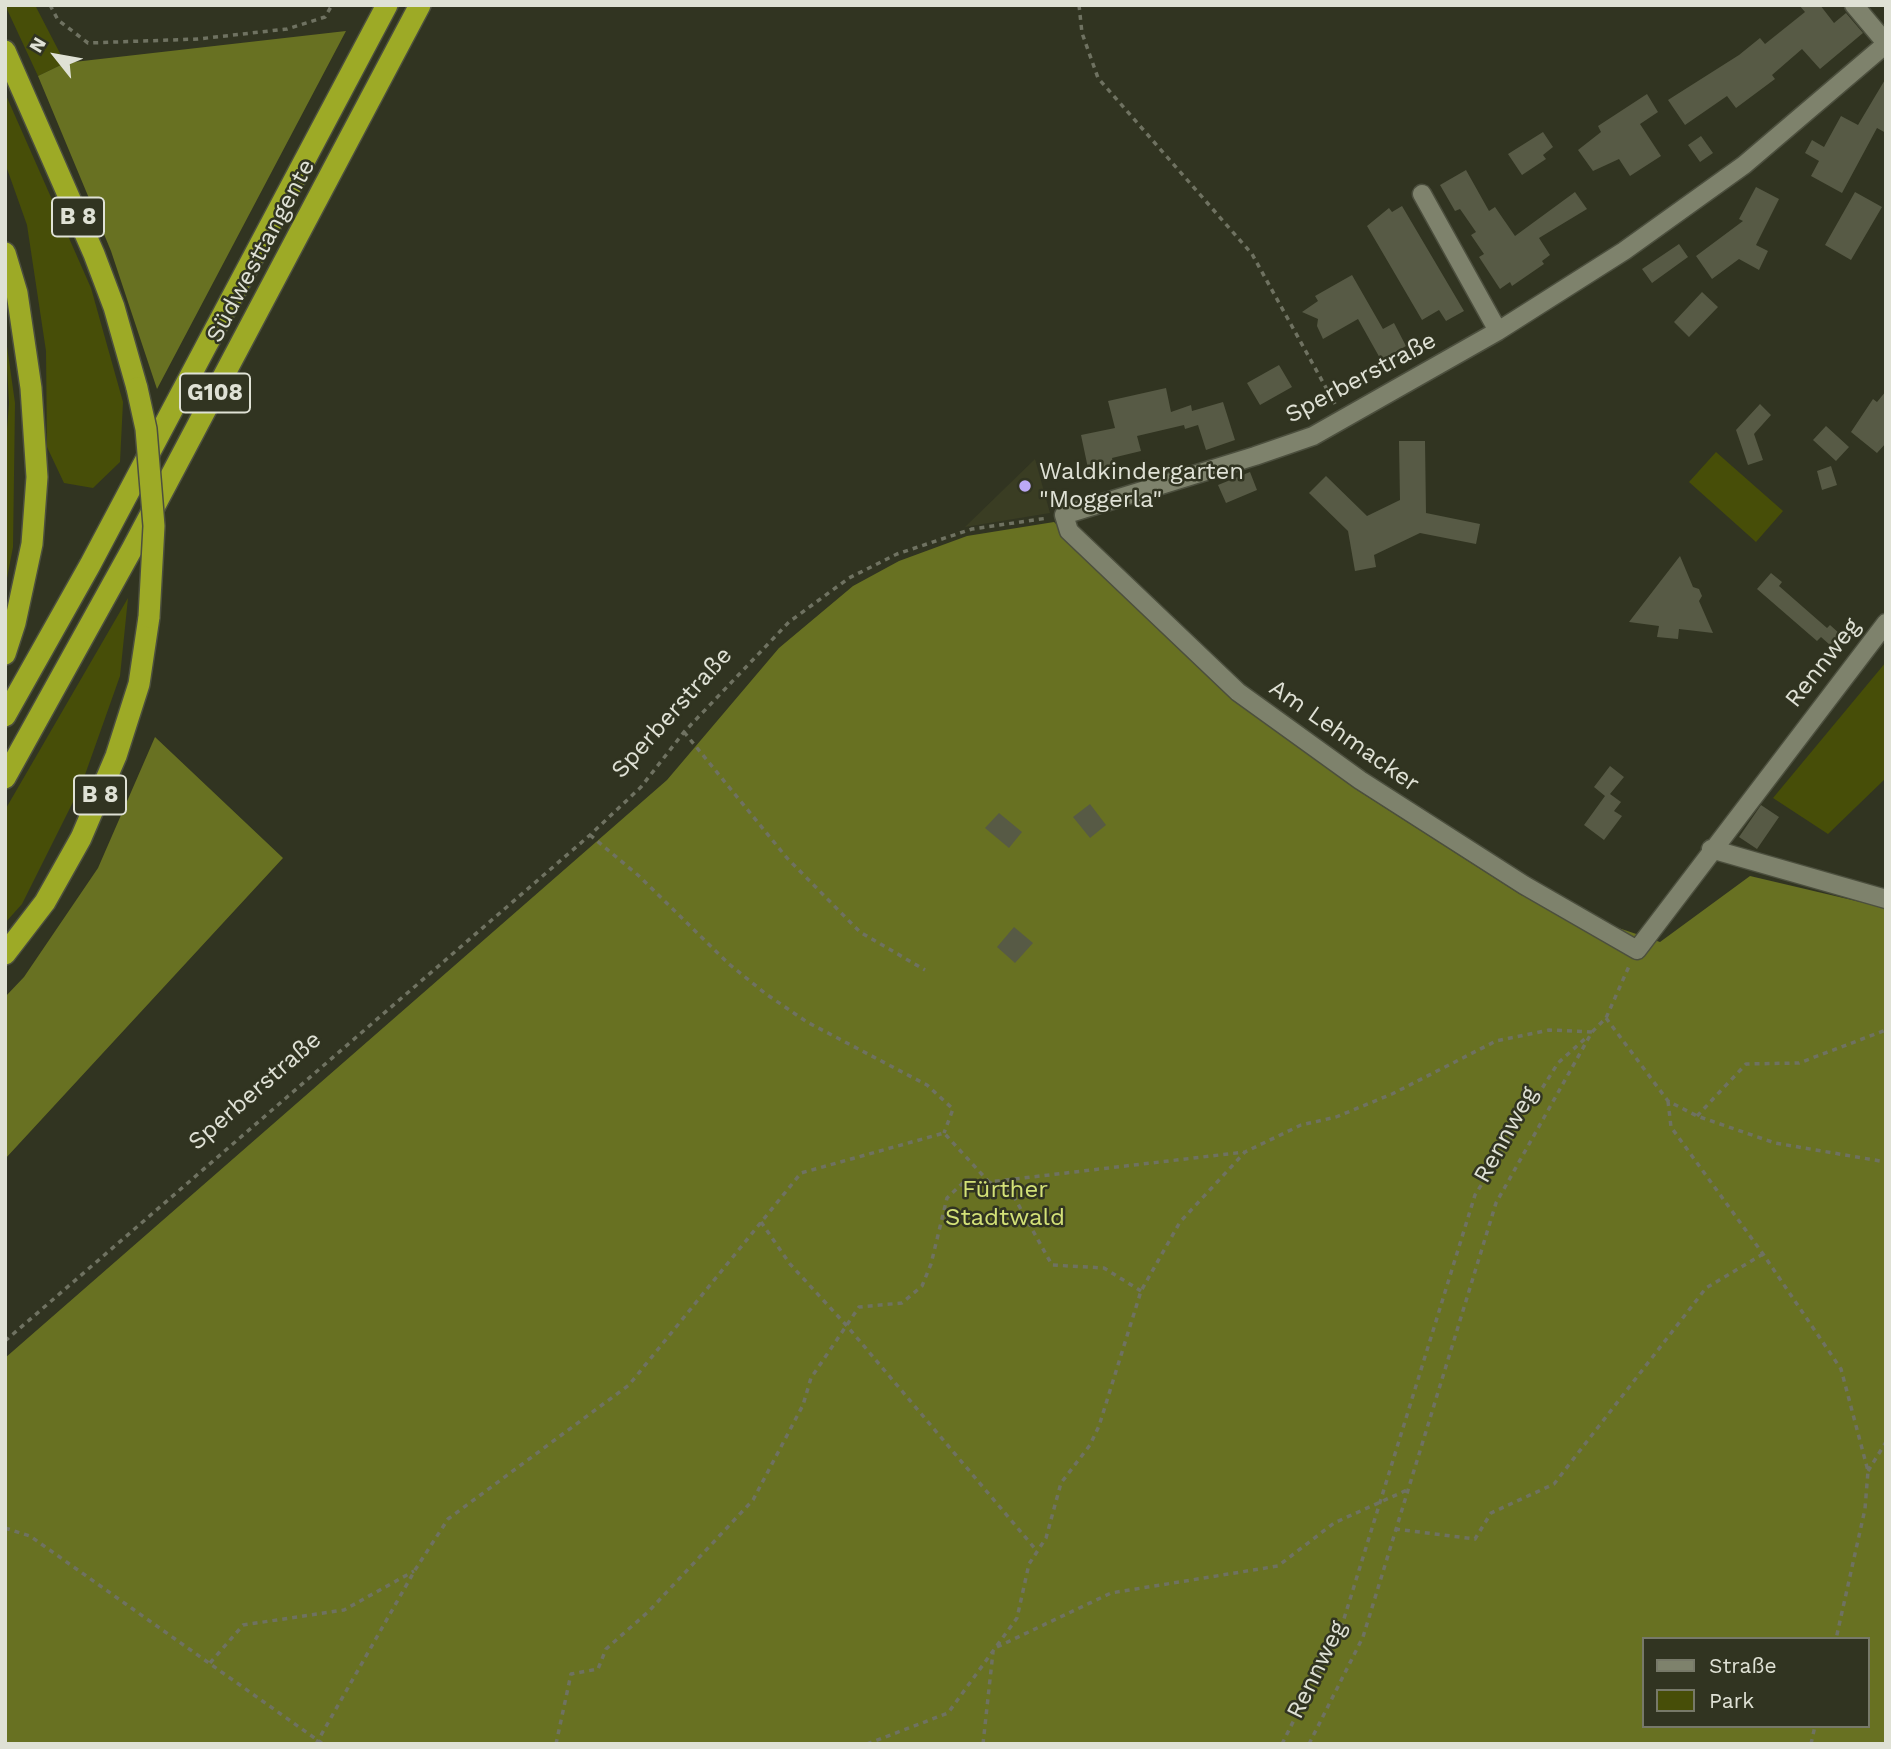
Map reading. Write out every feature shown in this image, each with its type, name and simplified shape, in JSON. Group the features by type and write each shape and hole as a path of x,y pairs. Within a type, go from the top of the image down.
{"highway":[{"name":"Südwesttangente","path":"5,716 90,565 387,5"},
{"name":"Südwesttangente","path":"5,778 132,549 420,5"},
{"name":"B 8","path":"5,51 94,254 114,307 138,388 146,429 154,526 149,617 139,684 116,757 81,838 46,902 5,954"},
{"path":"5,253 16,293 29,374 37,477 32,544 15,624 5,654"}],"street":[{"name":"Sperberstraße","path":"1064,515 1312,436 1498,331 1624,251 1744,165 1886,43 1854,5"},
{"path":"1422,194 1498,331"},
{"name":"Am Lehmacker","path":"1064,515 1069,531 1238,692 1360,780 1524,885 1637,950"},
{"name":"Rennweg","path":"1637,950 1711,849 1886,623"},
{"path":"1711,849 1886,899"}],"path":[{"path":"50,5 58,19 88,43 198,39 287,29 325,17 331,5"},
{"path":"1079,5 1082,33 1098,78 1252,254 1343,419"},
{"name":"Sperberstraße","path":"5,1341 590,835 641,787 684,732 789,622 849,578 897,554 972,529 1064,515"},
{"path":"684,732 787,858 860,932 925,970"},
{"path":"590,835 639,876 729,964 766,994 807,1022 927,1085 953,1109 944,1133"},
{"name":"Rennweg","path":"1309,1744 1363,1637 1496,1203 1592,1032 1605,1018 1637,950"},
{"path":"1605,1018 1668,1101 1697,1116 1774,1143 1886,1162"},
{"path":"556,1744 571,1674 598,1669 606,1649 648,1612 753,1500 803,1405 811,1378 859,1307 902,1303 922,1286 931,1264 947,1198 966,1180 989,1182 1245,1152 1301,1125 1336,1118 1392,1094 1496,1041 1549,1030 1592,1032"},
{"path":"1697,1116 1746,1064 1799,1063 1886,1030"},
{"path":"1282,1744 1343,1622 1475,1195 1558,1063 1592,1032"},
{"path":"1668,1101 1671,1127 1763,1254 1841,1369 1868,1471 1866,1509 1836,1637"},
{"path":"944,1133 989,1182 1013,1195 1052,1265 1104,1268 1141,1291"},
{"path":"317,1742 415,1570 448,1519 629,1385 801,1173 944,1133"},
{"path":"867,1744 948,1713 1017,1618 1029,1564 1046,1538 1061,1483 1090,1445 1099,1426 1141,1291 1180,1222 1245,1152"},
{"path":"761,1222 790,1265 847,1325 1038,1551"},
{"path":"1395,1529 1475,1539 1491,1513 1554,1485 1706,1288 1763,1254"},
{"path":"1868,1471 1886,1443"},
{"path":"994,1648 1111,1593 1278,1566 1334,1523 1407,1490"},
{"path":"5,1528 30,1536 323,1744"},
{"path":"210,1663 243,1625 344,1610 415,1570"},
{"path":"982,1744 994,1648"}],"shaded area":[{"name":"Waldkindergarten \"Moggerla\"","path":"1035,459 1050,513 965,527"}],"green space":[{"path":"5,5 35,5 65,63 38,76"},
{"path":"346,31 157,389 111,251 38,76 65,63"},
{"path":"5,93 91,288 123,402 120,462 93,488 64,483 47,447 46,351 27,225 5,163"},
{"path":"5,332 15,403 13,547 5,589 5,456 9,403"},
{"path":"1716,452 1783,511 1756,542 1689,482"},
{"name":"Fürther Stadtwald","path":"1054,522 1258,715 1354,788 1521,895 1660,942 1750,876 1886,908 1886,1744 5,1744 5,1358 667,780 779,648 853,586 899,561 967,536"},
{"path":"128,598 120,676 81,786 22,904 5,923 5,810"},
{"path":"1886,662 1886,778 1828,834 1773,798"},
{"path":"155,737 283,858 5,1159 5,997 24,977 98,868"}],"building":[{"path":"1799,5 1820,5 1834,23 1846,13 1863,33 1820,69 1802,49 1772,75 1775,79 1736,108 1727,96 1685,125 1668,100 1739,55 1760,38 1765,44 1805,12"},
{"path":"1886,78 1886,133 1877,128 1842,193 1811,176 1819,161 1805,153 1812,140 1824,147 1841,116 1858,125"},
{"path":"1647,94 1658,112 1640,124 1661,156 1630,176 1619,159 1593,171 1578,150 1601,132 1598,126"},
{"path":"1543,132 1553,147 1543,155 1546,159 1522,175 1508,154"},
{"path":"1701,136 1713,153 1700,162 1688,145"},
{"path":"1466,170 1489,211 1495,207 1515,236 1575,192 1587,209 1539,238 1550,255 1542,261 1544,264 1512,286 1510,282 1500,289 1479,257 1484,254 1471,235 1476,232 1460,209 1455,211 1440,185"},
{"path":"1756,187 1779,199 1756,245 1768,251 1759,270 1739,259 1712,279 1696,256 1743,221 1739,219"},
{"path":"1855,192 1882,207 1851,260 1825,245"},
{"path":"1402,206 1464,311 1446,321 1439,310 1422,320 1367,226 1389,208 1392,212"},
{"path":"1679,244 1688,257 1652,283 1642,269"},
{"path":"1352,275 1383,329 1394,323 1406,346 1381,360 1358,319 1323,339 1317,326 1318,319 1302,312 1318,301 1315,296"},
{"path":"1702,292 1718,307 1689,337 1674,322"},
{"path":"1279,365 1292,387 1260,405 1247,383"},
{"path":"1166,388 1171,412 1191,405 1192,411 1223,402 1235,440 1206,450 1198,425 1185,429 1184,425 1137,436 1141,451 1112,458 1114,467 1089,473 1081,435 1115,428 1108,401"},
{"path":"1886,391 1886,443 1877,453 1851,432 1873,399 1877,402"},
{"path":"1760,404 1771,415 1754,434 1763,460 1748,465 1736,430"},
{"path":"1826,426 1849,447 1836,461 1813,440"},
{"path":"1399,441 1425,441 1426,513 1480,524 1476,544 1420,533 1374,555 1376,567 1355,571 1348,531 1309,493 1326,476 1367,516 1400,500"},
{"path":"1831,466 1837,485 1822,490 1817,471"},
{"path":"1250,472 1257,490 1226,503 1218,485"},
{"path":"1680,556 1693,587 1699,589 1702,596 1699,601 1713,633 1679,629 1678,639 1657,637 1659,626 1629,622"},
{"path":"1771,573 1782,582 1779,586 1827,628 1830,625 1840,634 1830,645 1821,637 1817,641 1757,589"},
{"path":"1610,766 1624,777 1610,794 1621,802 1614,811 1622,816 1604,840 1584,825 1605,796 1594,787"},
{"path":"1090,804 1106,825 1090,838 1073,817"},
{"path":"1761,805 1779,817 1757,849 1739,837"},
{"path":"999,813 1022,832 1009,848 985,828"},
{"path":"1014,927 1033,943 1015,963 997,947"}],"place":[{"name":"Waldkindergarten \"Moggerla\"","path":"1025,486"}]}
